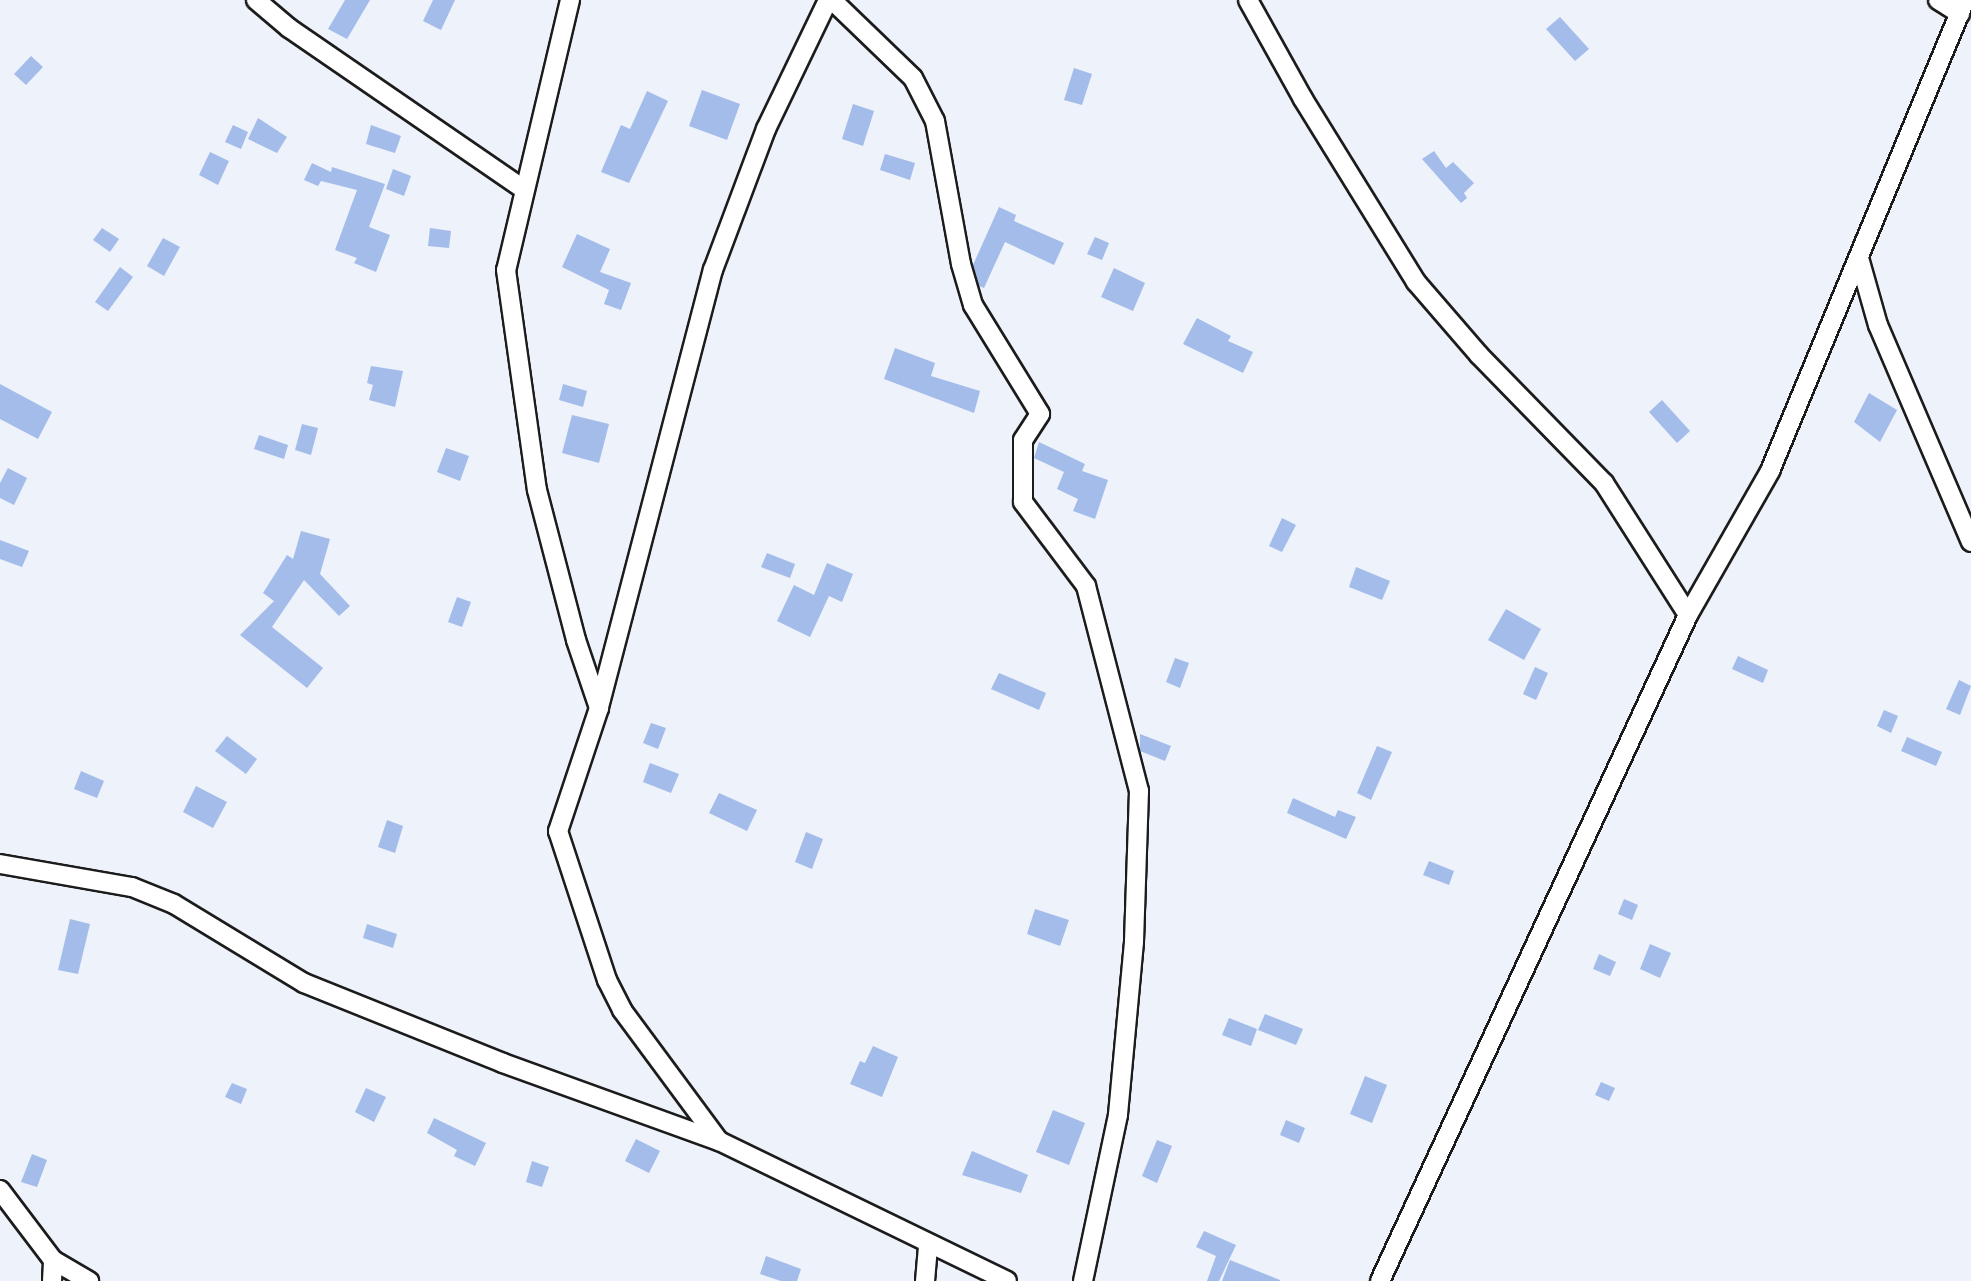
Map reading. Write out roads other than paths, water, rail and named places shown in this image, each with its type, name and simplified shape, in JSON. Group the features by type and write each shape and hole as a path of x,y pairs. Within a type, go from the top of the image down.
{"street":[{"path":"256,0 289,28 523,189"},
{"path":"570,0 523,189 507,270 537,490 576,640 599,708"},
{"path":"719,1141 622,1010 607,980 558,831 599,708 713,270 766,129 830,0 913,78 935,121 961,264 973,305 1040,414 1023,440 1023,502 1086,586 1139,791 1134,942 1118,1115 1083,1281"},
{"path":"1248,0 1303,99 1416,282 1479,355 1604,483 1688,615"},
{"path":"1380,1281 1688,615 1770,471 1962,7 1938,0"},
{"path":"1859,258 1878,325 1971,542"},
{"path":"0,864 132,887 174,904 304,983 503,1063 719,1141 1007,1281"},
{"path":"0,1190 53,1260 89,1281"},
{"path":"925,1281 928,1243"},
{"path":"52,1281 53,1260"}]}
